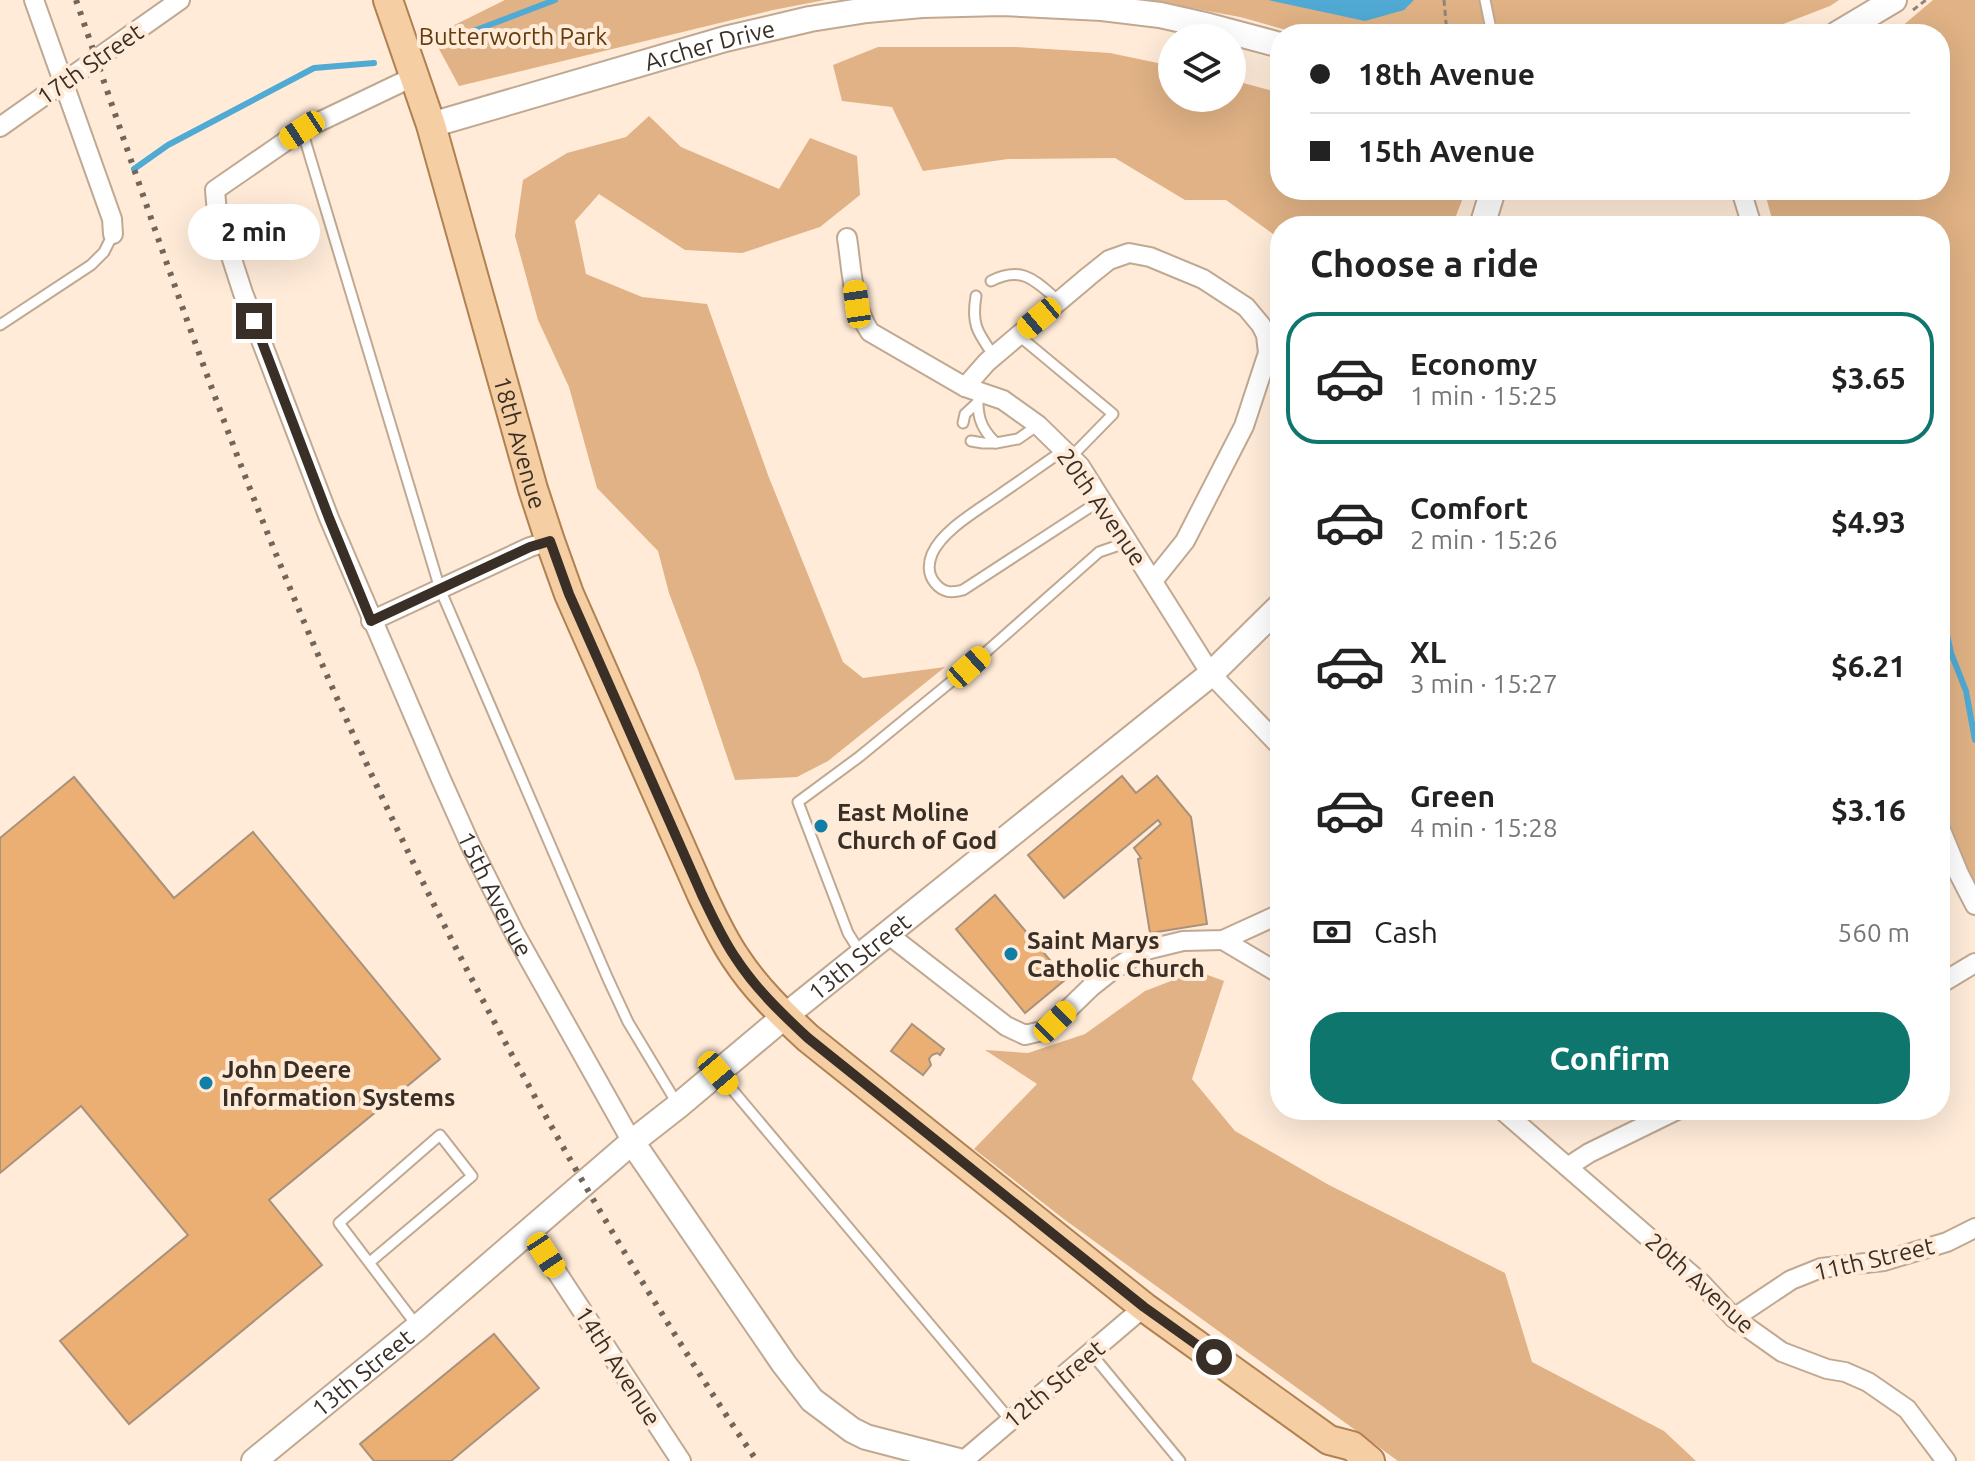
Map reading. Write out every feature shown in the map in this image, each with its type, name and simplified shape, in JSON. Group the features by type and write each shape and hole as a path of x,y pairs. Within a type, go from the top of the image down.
{"main road":[{"name":"18th Avenue","path":"388,0 431,125 533,489 569,594 714,919 743,968 767,999 808,1038 1144,1307 1338,1450 1352,1446 1370,1461"}],"street":[{"path":"34,0 112,219 113,234"},
{"name":"17th Street","path":"0,127 180,0"},
{"path":"1854,24 1894,0"},
{"name":"Archer Drive","path":"431,125 725,39 810,19 867,10 1002,3 1102,8 1160,15 1270,42"},
{"path":"302,130 415,76"},
{"name":"15th Avenue","path":"302,130 215,190 217,213 243,293 329,518 470,844 515,934 632,1142 812,1400 866,1437 961,1461"},
{"name":"20th Avenue","path":"847,238 857,304 870,332 974,393 1003,400 1038,425 1080,466 1211,674 1270,736"},
{"path":"974,393 994,356 1109,260 1129,253 1150,257 1203,279 1246,307 1266,335 1268,353 1244,426 1185,541 1153,581"},
{"path":"371,621 530,547 550,541"},
{"name":"13th Street","path":"254,1461 418,1327 632,1142 785,1016 1211,674 1270,616"},
{"path":"1950,852 1975,905"},
{"path":"889,935 1006,1026 1025,1035 1055,1022 1100,979 1142,951 1183,941 1223,940 1270,919"},
{"path":"1223,940 1270,968"},
{"path":"1950,978 1975,963"},
{"name":"20th Avenue","path":"1514,1120 1701,1283 1734,1318 1782,1352 1868,1382 1907,1409 1946,1461"},
{"path":"1569,1166 1657,1120"},
{"name":"11th Street","path":"1734,1318 1791,1280 1821,1268 1884,1261 1937,1246 1975,1228"},
{"name":"14th Avenue","path":"529,1230 675,1459"},
{"name":"12th Street","path":"961,1461 1144,1307"}],"lane":[{"path":"1485,0 1490,24"},
{"path":"302,130 440,589 608,979 628,1022 678,1106"},
{"path":"0,325 91,265 104,252 113,234"},
{"path":"991,281 1014,272 1034,280 1059,301"},
{"path":"976,296 975,324 994,356"},
{"path":"1018,335 1113,414 1068,454 962,521 941,540 931,556 931,577 944,591 963,590 1101,500"},
{"path":"963,423 974,393"},
{"path":"974,393 985,432 996,443"},
{"path":"971,441 996,443 1018,439 1038,425"},
{"path":"862,955 848,933 798,802 859,757 969,667 1099,552 1128,542"},
{"path":"718,1073 1011,1421"},
{"path":"370,1262 472,1176 440,1135 339,1223 418,1327"},
{"path":"1090,1352 1180,1461"}],"path":[{"path":"1444,0 1446,24"}],"green space":[{"name":"Butterworth Park","path":"505,0 825,0 459,86 432,36"},
{"path":"1149,0 1839,0 1783,24 1270,26"},
{"path":"1933,0 1975,0 1975,887 1950,827 1950,216 1771,216 1767,200 1950,200 1950,24 1905,24"},
{"path":"878,47 1015,47 1110,53 1158,63 1158,112 1246,112 1246,84 1270,90 1270,200 1462,200 1456,216 1270,216 1270,232 1226,200 1185,200 1115,158 1008,159 923,171 892,107 842,101 833,65"},
{"path":"649,116 681,147 779,189 810,138 857,156 860,195 820,227 742,253 685,250 599,194 575,221 586,274 642,297 707,304 768,475 843,662 863,678 945,667 828,761 797,777 735,780 669,593 658,551 597,488 569,387 538,320 515,236 523,180 567,153 626,137"},
{"path":"1197,971 1224,981 1192,1079 1235,1131 1329,1185 1505,1273 1532,1362 1664,1431 1696,1461 1398,1461 1065,1220 974,1149 1037,1084 985,1050 1028,1053 1085,1034 1145,991"}],"water":[{"path":"1268,0 1414,0 1404,10 1365,21"}],"building":[{"path":"1122,776 1136,793 1157,776 1191,817 1207,924 1150,933 1138,859 1141,858 1134,848 1161,824 1158,820 1064,898 1028,855"},
{"name":"John Deere Information Systems","path":"74,777 174,898 253,832 440,1059 269,1200 322,1265 129,1424 60,1341 188,1235 81,1106 0,1173 0,838"},
{"name":"Saint Marys Catholic Church","path":"995,895 1066,979 1025,1013 956,929"},
{"path":"912,1024 944,1049 940,1055 932,1055 929,1059 931,1065 923,1075 891,1051"},
{"path":"494,1334 539,1388 451,1461 374,1461 360,1444"}],"waterway":[{"path":"442,43 555,0"},
{"path":"134,169 168,145 314,68 374,63"},
{"path":"1950,648 1966,691 1975,740"}],"railway":[{"path":"76,0 230,437 325,672 407,851 497,1026 592,1198 757,1461"}],"place":[{"name":"East Moline Church of God","path":"821,826"},
{"name":"Saint Marys Catholic Church","path":"1011,954"},
{"name":"John Deere Information Systems","path":"206,1083"}],"route":[{"path":"254,321 371,621 530,547 550,541 569,594 702,895 735,958 767,999 808,1038 1144,1307 1214,1357"}]}
